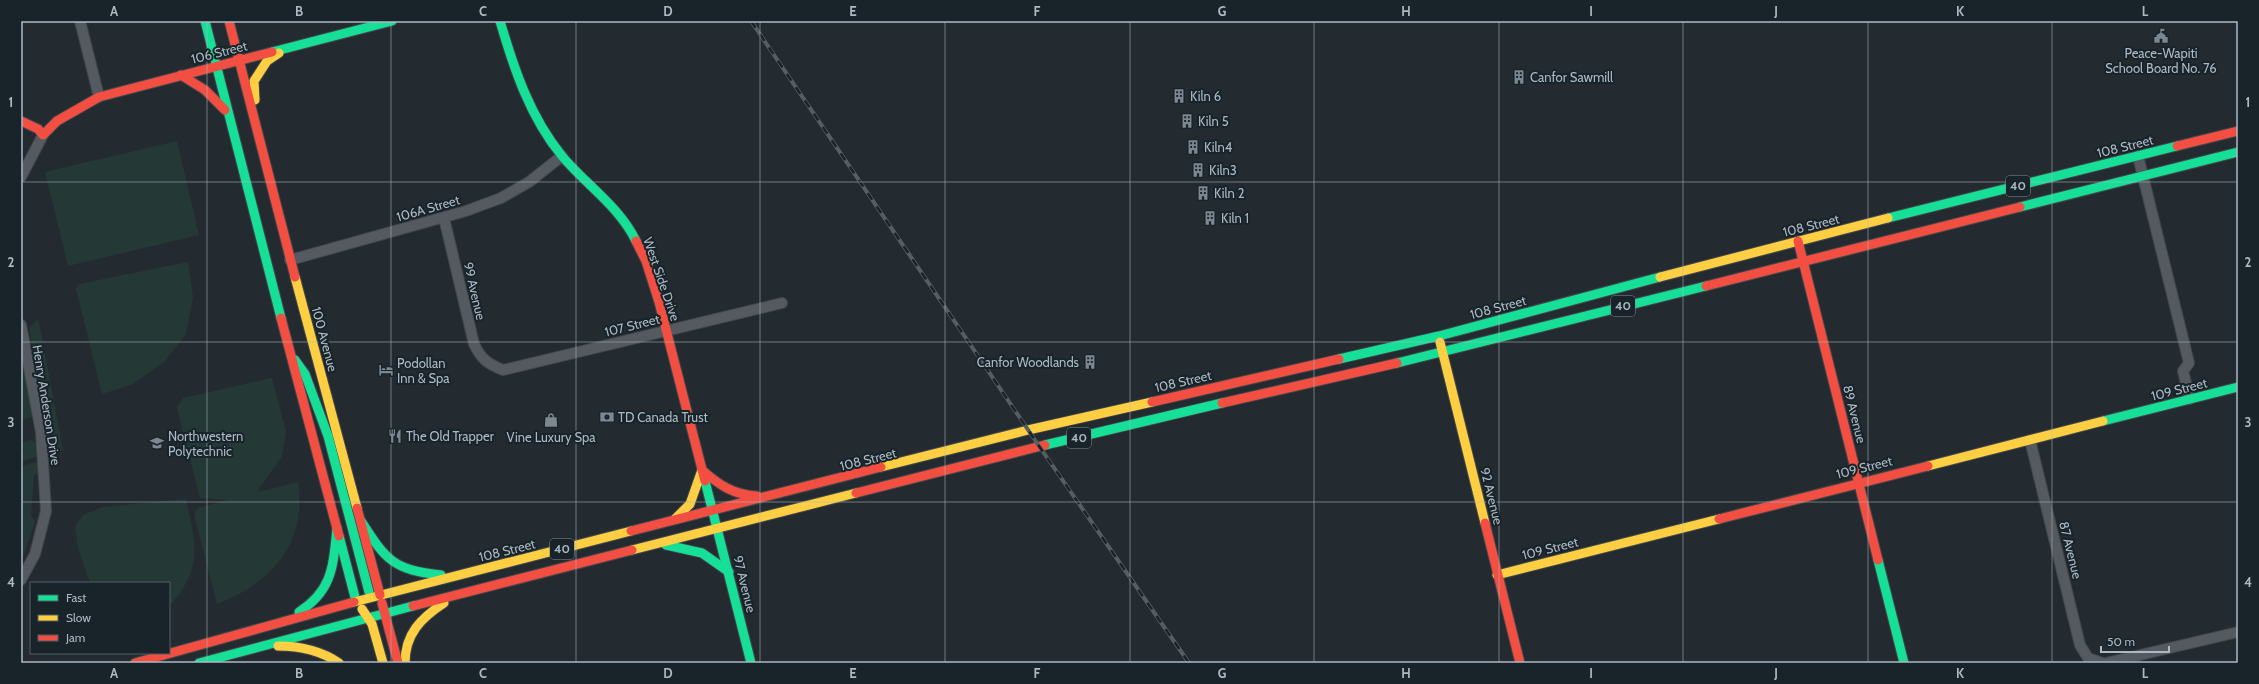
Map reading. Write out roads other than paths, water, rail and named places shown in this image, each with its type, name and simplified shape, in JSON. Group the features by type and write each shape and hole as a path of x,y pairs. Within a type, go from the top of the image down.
{"main road":[{"path":"205,21 289,351 356,601 383,663"},
{"name":"100 Avenue","path":"229,21 290,260 361,521 376,596 385,613 398,663"},
{"name":"106 Street","path":"43,136 57,121 99,97 287,48 357,25 392,21"},
{"name":"West Side Drive","path":"500,21 514,70 527,101 543,131 562,156 625,222 640,250 656,291 712,511"},
{"path":"257,132 254,81 267,61 287,48"},
{"path":"181,75 198,84 213,95 228,113"},
{"name":"106 Street","path":"21,116 29,115 43,120 57,121"},
{"path":"21,121 38,129 43,136"},
{"name":"108 Street","path":"170,653 356,601 776,496 1028,430 1438,336 1798,241 2238,131"},
{"name":"40","path":"364,618 660,544 1039,446 1443,352 1803,260 2238,152"},
{"name":"89 Avenue","path":"1798,241 1904,663"},
{"name":"92 Avenue","path":"1438,336 1520,663"},
{"path":"289,351 305,374 328,436 376,596"},
{"name":"109 Street","path":"1497,575 2238,387"},
{"path":"670,522 686,512 697,492 702,470 719,485 730,492 748,497 776,496"},
{"name":"97 Avenue","path":"712,511 729,572 751,663"},
{"path":"361,521 383,556 395,566 416,573 455,576"},
{"path":"287,619 309,606 325,589 333,570 337,528"},
{"path":"660,544 690,549 702,553 729,572"},
{"path":"405,663 411,635 416,625 425,615 459,594"},
{"path":"363,629 364,618"},
{"path":"199,663 231,653 364,618"},
{"path":"231,653 290,646 307,648 322,653 339,663"},
{"name":"108 Street","path":"135,663 166,654"}],"street":[{"path":"80,21 99,97"},
{"path":"21,177 43,136"},
{"name":"106A Street","path":"290,260 444,218 501,198 529,182 562,156"},
{"path":"2138,156 2188,363 2183,371 2190,399"},
{"name":"99 Avenue","path":"444,218 474,344 480,357 490,365"},
{"name":"107 Street","path":"490,365 503,370 518,367 782,303"},
{"name":"Henry Anderson Drive","path":"21,325 41,432 46,511 35,554 21,580"},
{"name":"87 Avenue","path":"2030,440 2080,645 2088,658 2098,662"},
{"path":"2106,663 2238,632"}],"railway":[{"path":"751,21 1039,446 1189,663"}],"place":[{"name":"Peace-Wapiti School Board No. 76","path":"2161,36"},
{"name":"Canfor Sawmill","path":"1519,77"},
{"name":"Kiln 6","path":"1179,96"},
{"name":"Kiln 5","path":"1187,121"},
{"name":"Kiln4","path":"1193,147"},
{"name":"Kiln3","path":"1198,170"},
{"name":"Kiln 2","path":"1203,193"},
{"name":"Kiln 1","path":"1210,218"},
{"name":"Canfor Woodlands","path":"1090,362"},
{"name":"Podollan Inn & Spa","path":"386,370"},
{"name":"TD Canada Trust","path":"607,417"},
{"name":"Vine Luxury Spa","path":"551,420"},
{"name":"The Old Trapper","path":"395,436"},
{"name":"Northwestern Polytechnic","path":"157,443"}]}
